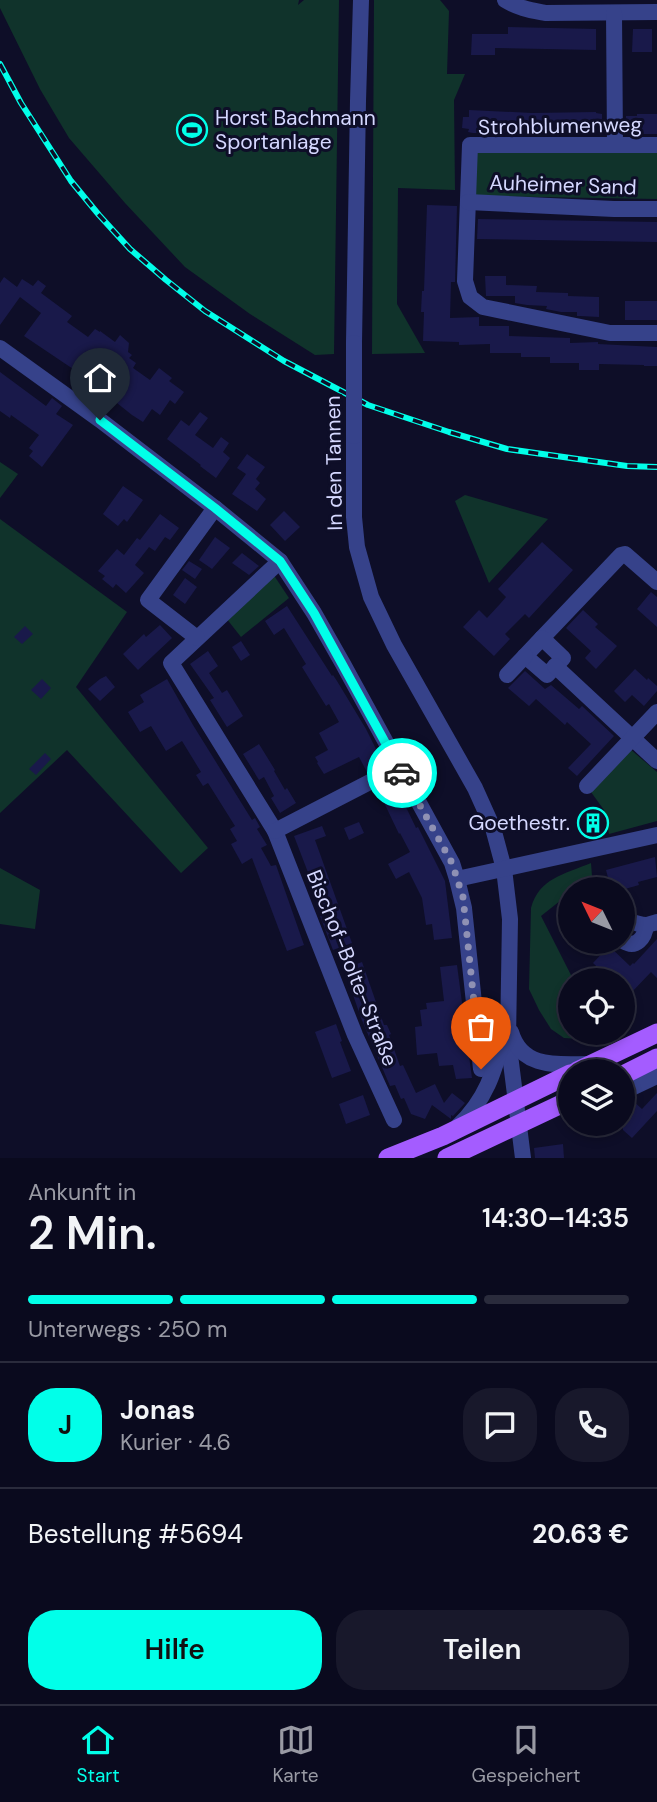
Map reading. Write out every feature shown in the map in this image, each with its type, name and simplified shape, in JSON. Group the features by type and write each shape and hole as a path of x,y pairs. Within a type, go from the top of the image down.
{"main road":[{"path":"603,1059 657,1033"},
{"path":"635,1068 657,1058"},
{"path":"388,1158 443,1136 558,1080"},
{"path":"447,1158 558,1106"}],"street":[{"name":"In den Tannen","path":"361,0 354,343 354,517 357,547 371,597 394,645 475,788 493,828 504,869 510,919 508,1039 523,1158"},
{"path":"505,0 527,10 545,6 614,13 657,12"},
{"path":"614,13 615,145"},
{"name":"Strohblumenweg","path":"657,145 470,145 465,281 470,297 483,307 610,332 657,333"},
{"name":"Auheimer Sand","path":"468,202 657,209"},
{"path":"0,348 100,420 280,561 314,613 441,841 457,879 464,908 481,1069"},
{"path":"197,638 148,600 215,508"},
{"path":"507,675 621,555 625,554 631,558 657,582"},
{"name":"Bischof-Bolte-Straße","path":"280,561 171,663 275,831 355,1035 394,1120"},
{"path":"525,656 547,675 563,658 542,638"},
{"path":"555,666 657,761"},
{"path":"587,786 657,712"},
{"path":"275,831 399,767"},
{"path":"457,879 657,835"},
{"path":"635,942 643,938 652,924"},
{"path":"508,1020 513,1040 522,1052 531,1058 558,1065"},
{"path":"443,1136 467,1117 483,1096 508,1020"},
{"path":"635,1086 657,1076"}],"green space":[{"path":"0,0 299,0 298,5 304,0 339,0 334,354 315,355 250,314 185,267 69,138 40,89 0,8"},
{"path":"374,0 440,0 449,11 447,74 465,74 454,100 455,190 398,188 397,304 425,353 372,354"},
{"path":"474,146 657,150 657,199 473,196"},
{"path":"0,462 18,474 0,498"},
{"path":"465,495 548,519 489,583 455,501"},
{"path":"0,519 127,612 76,687 208,848 181,873 67,750 0,813"},
{"path":"273,574 289,598 241,637 226,618"},
{"path":"630,749 657,772 657,821 609,834 604,810 591,792"},
{"path":"591,863 591,877 558,877 558,903 541,916 567,968 558,968 558,1034 551,1029 529,989 531,908 540,890 554,878"},
{"path":"0,868 40,890 35,929 0,924"}],"building":[{"path":"508,27 596,29 596,50 495,48 495,55 471,55 472,34 508,34"},
{"path":"633,29 652,29 652,52 632,52"},
{"path":"469,110 596,112 602,114 602,125 596,125 596,133 473,133 462,128 463,117 469,117"},
{"path":"657,114 657,134 625,134 626,116"},
{"path":"427,205 457,206 455,282 451,282 450,318 479,317 479,326 509,326 509,336 570,338 570,343 598,342 657,347 657,366 599,364 599,370 579,370 579,363 550,363 550,357 490,353 490,344 459,345 459,342 423,341 424,312 421,312"},
{"path":"478,219 657,222 657,242 477,239"},
{"path":"485,276 506,276 506,285 537,286 536,292 599,297 599,317 577,316 577,312 561,312 546,309 547,306 515,303 515,296 486,296"},
{"path":"4,277 17,287 22,279 33,286 38,280 46,286 41,293 72,316 67,322 88,337 95,329 115,342 120,335 129,343 128,352 132,355 129,358 136,363 133,368 150,380 159,368 172,378 169,381 184,392 175,404 170,400 160,415 152,409 143,422 132,415 82,375 24,336 41,313 20,297 0,325 0,283"},
{"path":"625,301 657,301 657,320 625,320"},
{"path":"0,372 46,406 52,398 62,406 56,414 73,425 42,467 29,456 33,451 29,448 39,435 11,415 10,418 0,411"},
{"path":"200,412 208,418 195,435 213,448 221,437 229,443 223,452 230,458 216,478 167,439 181,420 189,426"},
{"path":"247,454 265,467 256,479 260,483 255,489 266,499 257,511 232,494 246,474 237,468"},
{"path":"123,486 143,500 127,522 124,519 118,526 103,514"},
{"path":"284,511 300,527 285,541 270,525"},
{"path":"160,514 179,528 170,540 165,537 155,551 149,547 135,565 144,573 126,593 116,584 113,588 102,579 105,576 98,571 117,549 124,555 137,538 140,540"},
{"path":"215,537 230,548 212,569 199,560"},
{"path":"542,542 573,570 529,618 525,614 505,634 510,639 494,656 463,627 479,610 487,618 506,597 498,589"},
{"path":"242,553 259,566 249,575 232,563"},
{"path":"189,561 202,569 195,579 182,570"},
{"path":"185,578 197,587 185,604 173,595"},
{"path":"651,592 657,597 657,627 637,609"},
{"path":"287,606 337,681 383,763 367,772 359,757 324,774 317,763 315,757 328,750 319,733 339,722 302,667 306,664 284,628 274,635 265,621"},
{"path":"583,610 598,624 595,627 617,646 596,669 585,658 591,651 566,628"},
{"path":"160,625 172,638 138,670 123,654 144,634 146,637"},
{"path":"25,626 33,634 22,644 14,637"},
{"path":"241,641 250,655 241,661 232,647"},
{"path":"208,651 218,666 209,673 222,693 227,690 243,716 227,727 210,700 214,698 190,664"},
{"path":"635,669 657,686 657,691 644,706 632,695 625,702 614,691"},
{"path":"525,671 545,689 551,685 579,709 582,706 614,736 577,776 568,768 591,744 536,699 529,706 508,688"},
{"path":"106,676 115,687 100,701 88,689"},
{"path":"42,679 51,688 41,699 31,690"},
{"path":"167,679 252,820 255,818 260,827 257,829 267,845 261,848 271,866 276,865 304,945 287,951 252,858 242,864 231,844 237,841 230,829 235,826 208,783 203,786 196,775 201,772 182,741 166,751 151,726 140,732 128,712 144,702 140,695"},
{"path":"259,744 285,790 287,788 296,803 280,813 271,798 274,796 264,777 259,780 243,754"},
{"path":"45,753 51,759 36,775 29,769"},
{"path":"394,782 445,881 452,938 434,940 432,924 426,925 422,898 409,872 396,879 388,864 410,852 378,790"},
{"path":"359,822 364,833 349,840 344,828"},
{"path":"322,826 326,836 315,840 352,943 333,950 320,916 324,914 294,836"},
{"path":"655,857 657,877 638,882 639,885 635,886 635,877 608,877 606,870"},
{"path":"657,939 657,978 651,972 635,989 635,968 598,968 593,963 601,954 617,954 630,966"},
{"path":"362,962 384,1025 387,1025 391,1034 389,1035 400,1066 403,1065 416,1093 435,1084 444,1103 452,1093 465,1103 451,1115 451,1119 432,1105 425,1119 411,1114 395,1085 390,1086 361,1018 344,969"},
{"path":"457,965 472,1078 456,1079 453,1065 439,1066 437,1053 417,1055 415,1027 422,1026 420,1010 427,1009 426,1003 444,1001 440,967"},
{"path":"336,1024 351,1071 332,1078 315,1032"},
{"path":"657,1093 657,1111 635,1135 635,1103 642,1109"},
{"path":"363,1095 370,1115 346,1124 339,1104"},
{"path":"563,1144 564,1158 535,1158 534,1148"}],"railway":[{"path":"0,64 21,103 71,181 130,249 205,311 284,361 368,405 507,449 627,466 657,467"}],"way so far":[{"path":"402,773 452,863 463,897 481,1069"}],"place":[{"name":"Horst Bachmann Sportanlage","path":"192,130"},
{"name":"Goethestr.","path":"593,823"}],"route":[{"path":"100,420 280,561 314,613 402,773"}]}
